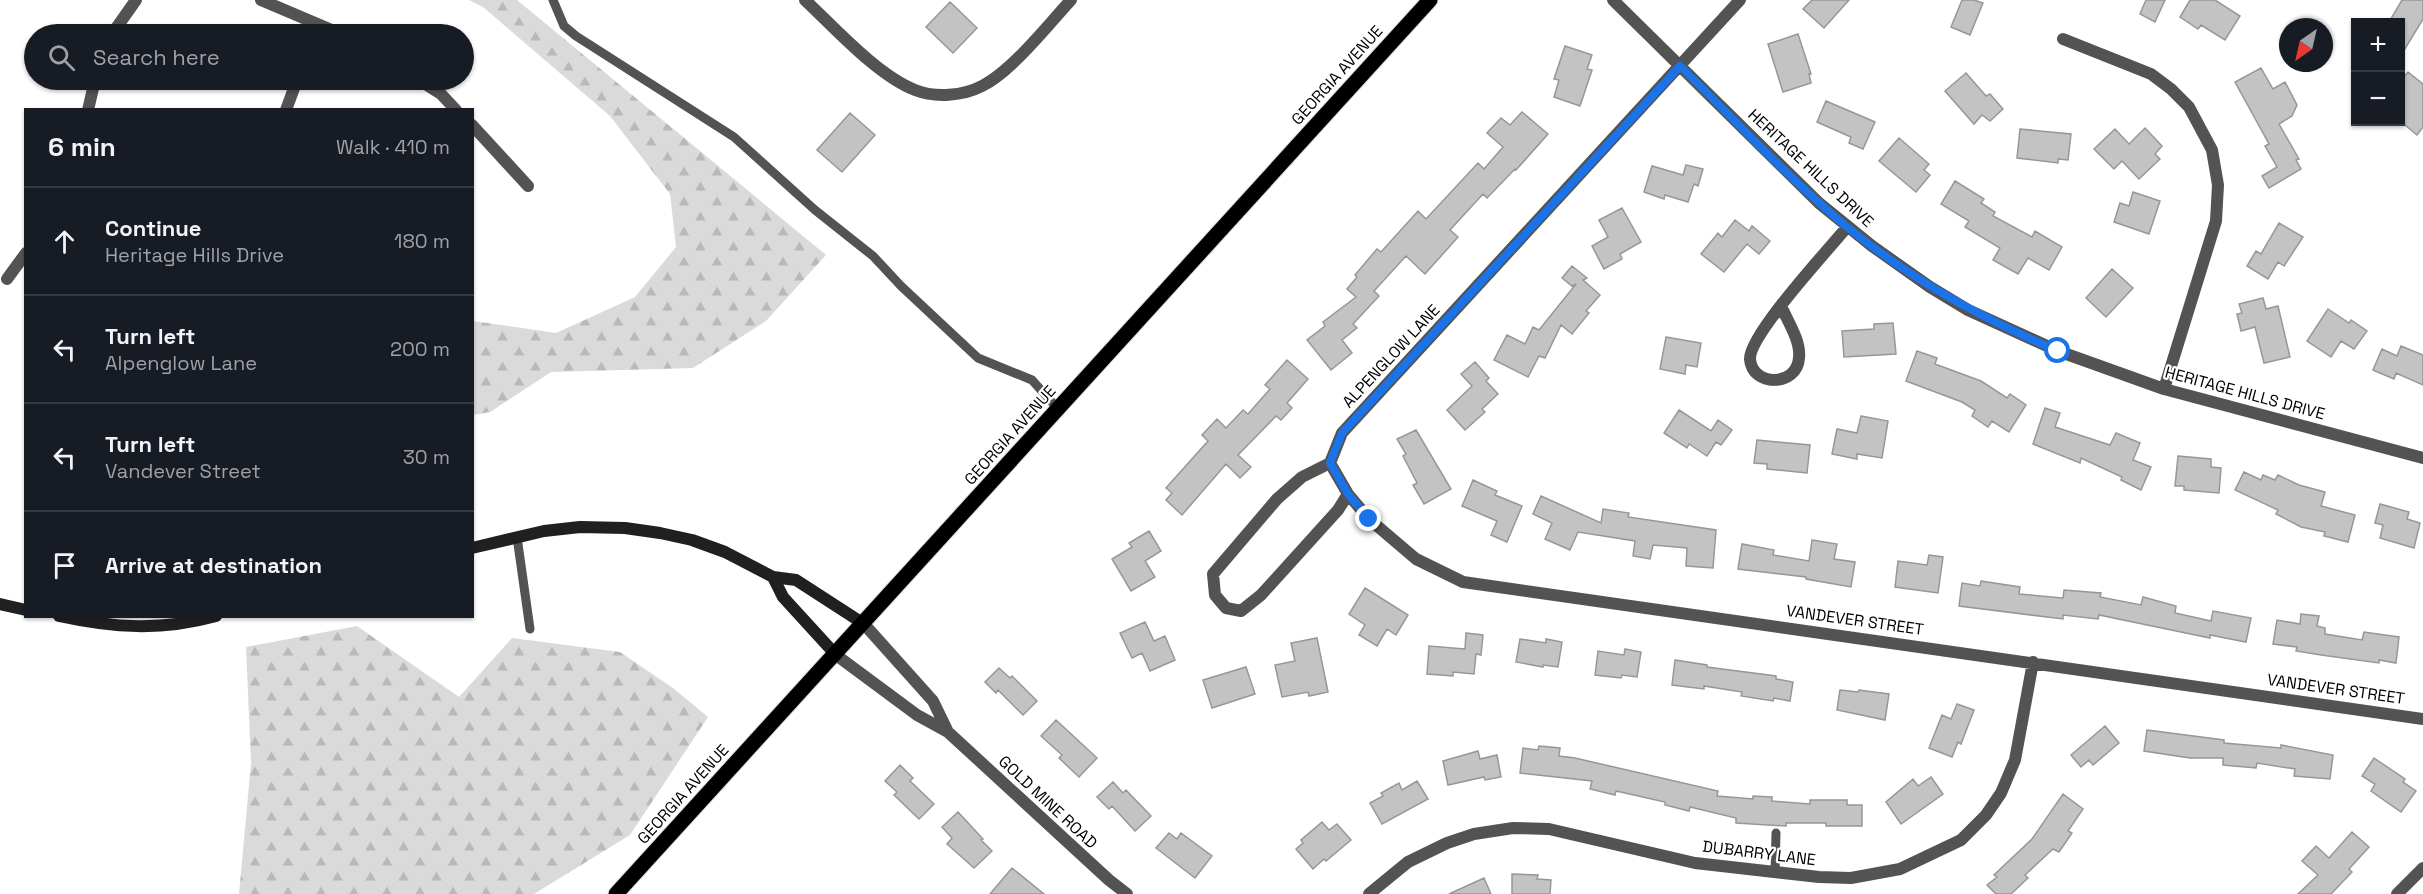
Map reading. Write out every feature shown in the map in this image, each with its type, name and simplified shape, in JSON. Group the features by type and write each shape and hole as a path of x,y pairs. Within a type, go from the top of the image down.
{"main road":[{"name":"GEORGIA AVENUE","path":"616,894 1430,0"}],"street":[{"path":"119,24 136,0"},
{"path":"261,0 307,24"},
{"path":"805,0 883,71 916,90 952,95 982,86 997,76 1071,0"},
{"name":"HERITAGE HILLS DRIVE","path":"1613,0 1799,184 1847,227 1921,280 1968,310 2058,351 2164,389 2423,458"},
{"name":"ALPENGLOW LANE","path":"1330,463 1342,433 1740,0"},
{"path":"2063,39 2151,74 2158,79 2189,107 2212,150 2218,186 2216,221 2164,389"},
{"path":"88,108 93,90"},
{"path":"287,108 293,90"},
{"path":"435,90 454,108"},
{"path":"474,127 528,186"},
{"path":"1781,306 1798,345 1799,359 1791,375 1783,380 1774,380 1764,378 1754,371 1750,359 1752,346 1781,306 1847,227"},
{"path":"7,279 24,256"},
{"path":"1330,463 1302,477 1277,499 1214,574 1215,595 1226,608 1241,611 1261,596 1338,510 1348,494"},
{"name":"VANDEVER STREET","path":"1330,463 1348,494 1369,519 1416,559 1463,582 2423,718"},
{"name":"GOLD MINE ROAD","path":"474,548 517,537 580,527 642,530 706,545 746,562 773,577 796,580 864,624 933,701 948,732"},
{"name":"GOLD MINE ROAD","path":"773,577 783,597 836,655 917,716 948,732 1108,880 1127,894"},
{"path":"0,604 24,610"},
{"path":"72,618 128,627 178,625 208,618"},
{"name":"DUBARRY LANE","path":"1369,894 1408,862 1447,843 1474,834 1513,828 1549,829 1695,863 1775,872 1851,878 1900,869 1961,840 1986,815 1996,800 2015,760 2033,662"},
{"path":"2397,894 2423,868"}],"lane":[{"path":"553,0 564,26 576,36 734,137 815,210 873,256 901,286 978,358 1032,380 1058,409"},
{"path":"517,537 530,629"},
{"path":"1775,872 1776,833"}],"green space":[{"path":"469,0 517,0 826,255 766,321 693,368 551,372 490,412 474,415 474,321 556,333 635,297 676,247 670,194 610,116 483,7"},
{"path":"357,626 459,697 512,638 620,652 673,688 708,717 630,835 534,894 239,894 251,763 246,647"}],"building":[{"path":"1812,0 1849,0 1824,28 1803,9"},
{"path":"1962,0 1983,3 1970,35 1951,27"},
{"path":"2146,0 2165,0 2155,22 2140,14"},
{"path":"2190,0 2215,0 2240,16 2225,40 2201,25 2198,29 2180,17"},
{"path":"2402,0 2423,0 2423,19 2405,49 2405,18 2391,18"},
{"path":"950,2 977,28 953,53 926,27"},
{"path":"1798,34 1811,74 1809,74 1811,83 1783,92 1768,44"},
{"path":"1565,46 1592,55 1587,69 1592,70 1580,106 1554,97 1559,80 1554,79"},
{"path":"2261,68 2273,89 2285,82 2297,105 2292,116 2279,124 2299,159 2296,160 2301,169 2269,188 2262,176 2277,167 2265,146 2269,144 2235,82"},
{"path":"2408,72 2423,84 2423,127 2417,135 2405,125 2405,76"},
{"path":"1966,73 1986,96 1990,94 2003,109 1990,121 1982,115 1974,124 1945,91"},
{"path":"1826,101 1875,122 1863,149 1849,143 1851,137 1817,122"},
{"path":"1522,112 1548,134 1516,170 1487,198 1483,194 1450,230 1458,237 1425,274 1406,256 1374,291 1379,296 1353,324 1357,328 1342,340 1352,353 1331,370 1307,340 1325,326 1323,322 1356,297 1347,289 1357,277 1355,275 1377,249 1381,252 1418,211 1426,219 1478,163 1484,169 1503,147 1487,133 1501,118 1510,125"},
{"path":"850,113 875,135 842,172 817,150"},
{"path":"2145,128 2162,146 2155,154 2160,159 2139,179 2122,161 2114,169 2094,149 2115,129 2129,144"},
{"path":"2020,129 2071,134 2068,160 2058,159 2058,163 2017,158"},
{"path":"1899,138 1929,164 1924,170 1930,175 1916,192 1879,161"},
{"path":"1686,165 1703,169 1698,186 1694,184 1688,202 1665,195 1664,199 1644,192 1652,166 1683,175"},
{"path":"1955,181 1984,199 1981,203 1995,212 1993,216 2032,237 2035,231 2062,247 2049,270 2028,258 2018,274 1993,260 2000,248 1965,227 1969,221 1941,204"},
{"path":"2133,192 2160,201 2149,234 2114,222 2120,203 2129,206"},
{"path":"1622,208 1641,242 1620,254 1622,259 1604,269 1592,246 1608,237 1599,220"},
{"path":"1735,220 1749,231 1752,226 1770,241 1759,254 1747,244 1724,272 1701,254 1718,233 1722,237"},
{"path":"2279,223 2303,237 2284,266 2278,262 2268,279 2247,266 2256,251 2261,254"},
{"path":"1572,266 1587,278 1583,280 1600,295 1586,311 1589,313 1572,334 1561,325 1545,358 1539,356 1528,377 1494,360 1507,335 1525,344 1533,327 1539,330 1576,284 1572,286 1562,278"},
{"path":"2112,269 2133,288 2106,317 2086,298"},
{"path":"2263,298 2266,309 2278,306 2290,357 2264,363 2255,327 2241,331 2237,314 2242,313 2239,304"},
{"path":"2328,309 2349,323 2351,320 2367,331 2354,349 2341,341 2331,357 2307,341"},
{"path":"1893,323 1896,354 1844,357 1842,331 1874,329 1874,324"},
{"path":"1666,337 1701,343 1697,367 1686,365 1685,374 1660,369"},
{"path":"2401,346 2423,355 2423,385 2396,373 2394,379 2373,370 2382,349 2397,356"},
{"path":"1917,351 1937,358 1935,364 1981,381 2007,398 2010,394 2026,405 2009,432 1992,421 1988,427 1972,416 1975,410 1962,402 1906,381"},
{"path":"1287,360 1308,379 1287,403 1292,408 1281,420 1276,416 1238,455 1251,467 1240,478 1226,464 1182,515 1166,500 1172,493 1166,488 1208,441 1202,435 1217,419 1226,428 1243,410 1248,414 1270,389 1265,385"},
{"path":"1475,362 1489,378 1486,381 1498,394 1482,409 1485,412 1465,430 1447,410 1472,386 1461,374"},
{"path":"2045,408 2060,413 2055,427 2110,445 2116,433 2140,443 2133,460 2151,467 2141,490 2121,480 2122,477 2081,458 2080,463 2033,444"},
{"path":"1679,410 1711,431 1718,420 1732,430 1721,445 1716,442 1707,456 1689,444 1687,448 1664,433"},
{"path":"1861,416 1888,421 1882,458 1857,454 1857,459 1832,454 1837,429 1857,433"},
{"path":"1416,430 1451,489 1424,504 1413,485 1417,483 1403,456 1406,454 1397,439"},
{"path":"1757,440 1810,445 1807,473 1767,469 1767,464 1754,463"},
{"path":"2178,456 2211,459 2211,467 2221,468 2219,493 2184,490 2184,486 2175,486"},
{"path":"2244,472 2261,480 2263,475 2275,480 2278,475 2299,485 2325,492 2321,506 2355,515 2348,542 2324,536 2325,532 2301,527 2276,514 2278,510 2235,490"},
{"path":"1473,480 1497,491 1495,495 1522,506 1507,542 1491,535 1497,521 1462,506"},
{"path":"1541,496 1601,523 1603,509 1629,513 1628,517 1716,530 1713,568 1686,566 1687,548 1653,545 1650,559 1633,556 1635,541 1578,532 1570,550 1545,539 1552,523 1533,514"},
{"path":"2380,504 2409,512 2407,519 2420,523 2414,548 2380,538 2383,525 2375,523"},
{"path":"1149,531 1161,551 1145,561 1155,577 1131,591 1112,559 1132,547 1129,543"},
{"path":"1812,540 1837,544 1834,559 1855,562 1851,587 1806,579 1806,577 1738,569 1742,544 1774,550 1773,555 1809,561"},
{"path":"1929,555 1943,557 1938,593 1895,587 1898,561 1927,565"},
{"path":"1981,581 2020,587 2019,594 2063,598 2064,590 2101,593 2100,597 2141,605 2143,597 2176,606 2175,613 2211,621 2213,611 2251,618 2246,642 2210,635 2210,638 2099,615 2098,619 2063,615 2063,619 1959,606 1962,583 1980,586"},
{"path":"1365,588 1408,615 1396,635 1387,629 1377,646 1359,635 1365,625 1349,614"},
{"path":"2301,614 2319,616 2317,626 2325,628 2325,634 2362,640 2364,632 2399,637 2396,663 2379,660 2379,663 2321,655 2296,651 2297,647 2273,644 2277,620 2300,624"},
{"path":"1145,622 1154,641 1165,636 1175,660 1150,671 1142,653 1132,658 1120,633"},
{"path":"1466,633 1483,635 1481,655 1476,654 1474,674 1453,672 1453,676 1427,674 1429,646 1465,649"},
{"path":"1317,638 1328,692 1309,696 1308,692 1282,697 1275,665 1295,661 1291,643"},
{"path":"1520,639 1546,643 1546,639 1562,642 1558,667 1516,662"},
{"path":"1625,649 1641,652 1637,677 1595,675 1598,651 1624,655"},
{"path":"1675,660 1707,665 1707,667 1776,676 1776,679 1793,682 1790,701 1741,696 1742,692 1704,686 1704,689 1672,685"},
{"path":"1246,667 1255,694 1212,708 1203,680"},
{"path":"999,668 1010,678 1012,676 1037,701 1023,715 998,690 996,693 985,682"},
{"path":"1840,690 1889,694 1885,720 1837,710"},
{"path":"1957,704 1974,710 1961,744 1958,742 1952,757 1929,748 1942,715 1951,719"},
{"path":"1056,720 1097,758 1079,777 1059,758 1062,755 1041,736"},
{"path":"2105,726 2119,743 2093,765 2089,760 2081,767 2071,755"},
{"path":"2147,730 2224,740 2224,743 2281,748 2281,745 2333,755 2330,779 2294,776 2295,769 2257,763 2256,768 2223,765 2223,758 2190,758 2144,751"},
{"path":"1539,746 1560,748 1559,756 1718,791 1717,796 1753,799 1753,796 1772,797 1772,801 1810,804 1810,800 1847,800 1847,805 1862,805 1862,826 1826,826 1826,823 1786,823 1786,826 1736,823 1736,818 1690,807 1689,811 1665,805 1665,802 1616,791 1615,795 1590,789 1592,781 1520,773 1523,748 1538,750"},
{"path":"1478,751 1480,759 1497,755 1501,777 1485,780 1484,777 1448,785 1443,761"},
{"path":"2374,758 2405,779 2403,782 2416,791 2401,812 2371,791 2375,784 2362,776"},
{"path":"900,765 913,778 910,781 934,804 919,819 894,795 897,792 885,781"},
{"path":"1931,777 1943,794 1901,824 1886,802 1913,779 1918,786"},
{"path":"1417,781 1428,799 1382,824 1370,803 1383,796 1381,793 1399,783 1402,790"},
{"path":"1113,782 1123,793 1126,790 1151,816 1135,831 1112,806 1109,809 1097,797"},
{"path":"2063,794 2083,809 2068,831 2072,833 2059,852 2053,849 2025,875 2028,878 2011,894 1996,894 1987,885 1997,877 1994,875 2032,839"},
{"path":"958,812 992,851 974,868 947,844 952,838 942,827"},
{"path":"1322,822 1329,830 1337,824 1351,840 1313,869 1296,849 1303,843 1301,840"},
{"path":"2352,832 2369,847 2349,869 2352,872 2331,894 2298,894 2318,875 2302,861 2316,846 2329,858"},
{"path":"1169,833 1177,839 1181,833 1212,856 1195,878 1156,848"},
{"path":"1012,868 1044,894 990,894"},
{"path":"1512,874 1538,875 1537,879 1551,880 1550,894 1512,894"},
{"path":"1484,878 1491,894 1449,894"}],"route":[{"path":"1369,519 1348,494 1330,463 1342,433 1680,66 1819,203 1872,246 1968,310 2058,351"}]}
